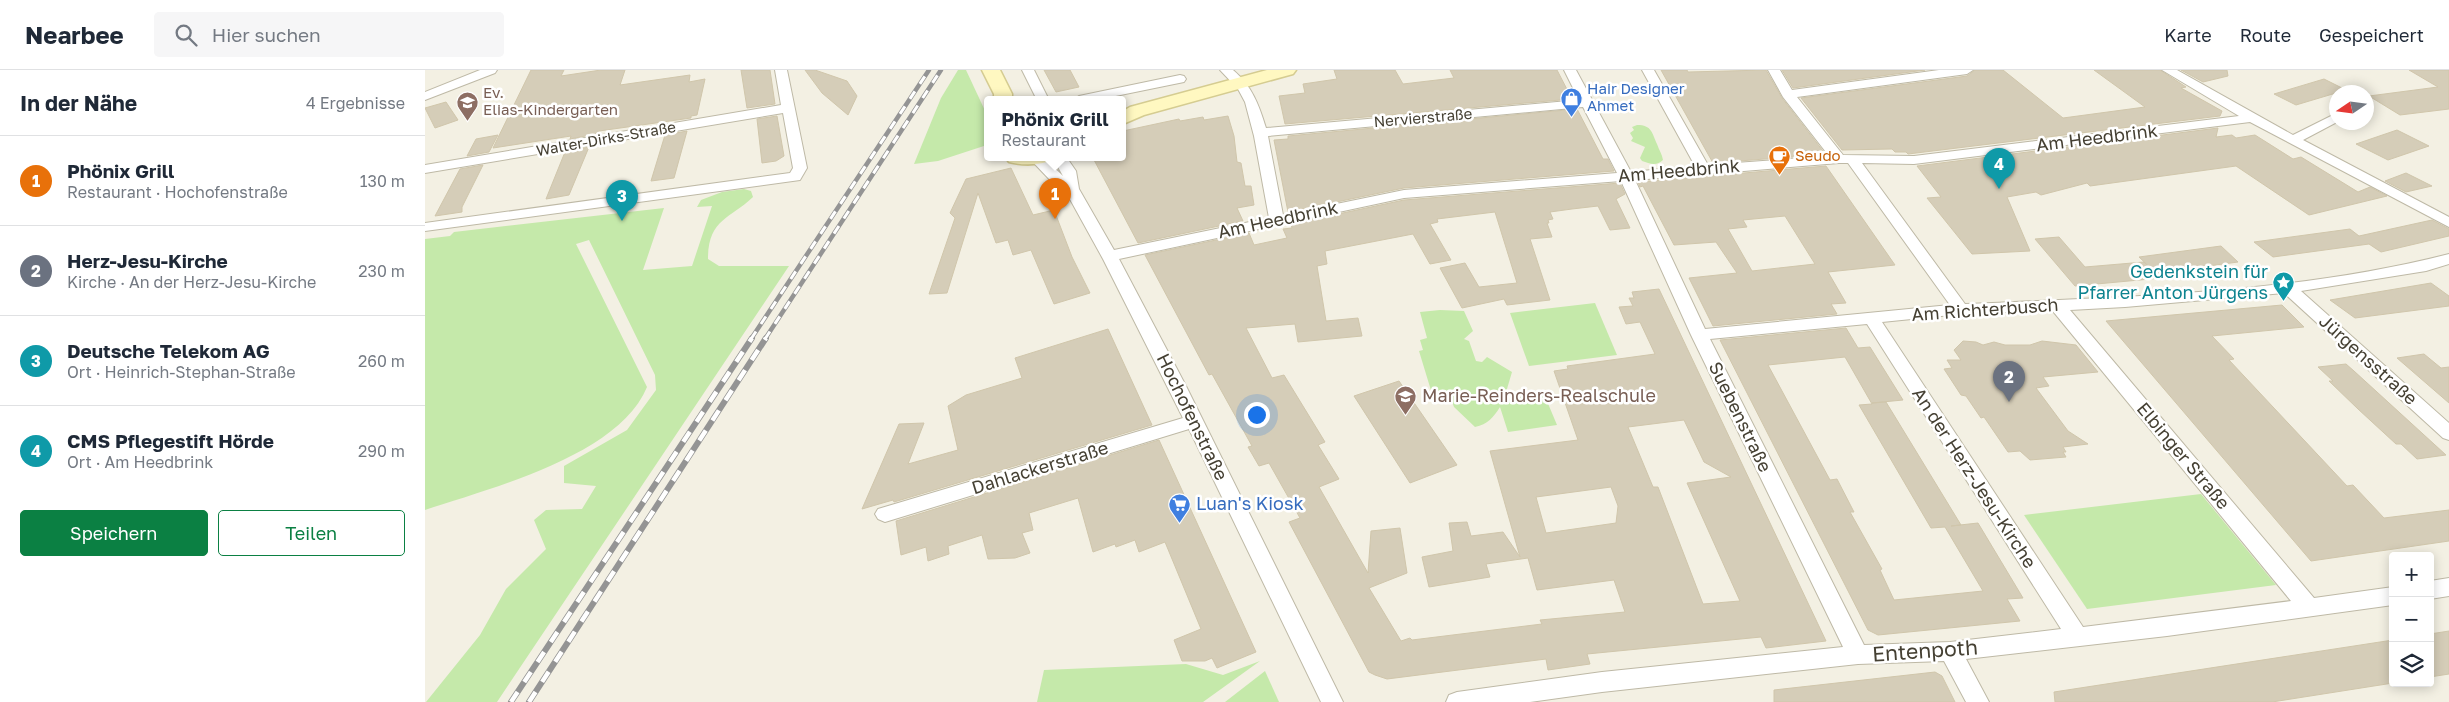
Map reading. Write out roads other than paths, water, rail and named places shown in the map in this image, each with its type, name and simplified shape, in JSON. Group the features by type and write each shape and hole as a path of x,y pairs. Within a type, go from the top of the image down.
{"main road":[{"path":"991,70 1006,96"},
{"path":"1127,114 1287,70"}],"street":[{"path":"425,96 491,70"},
{"path":"425,227 795,177 801,168 781,70"},
{"path":"1028,70 1041,96"},
{"path":"1226,70 1245,88 1251,103 1277,220"},
{"name":"Suebenstraße","path":"1570,70 1626,176 1699,335 1858,655"},
{"path":"1648,70 1703,169"},
{"path":"1774,70 1788,94 1845,159 1961,309"},
{"path":"1788,94 1967,70"},
{"path":"2167,70 2449,223"},
{"path":"1098,96 1181,79"},
{"name":"Nervierstraße","path":"1259,133 1588,103"},
{"name":"Walter-Dirks-Straße","path":"425,169 788,108"},
{"name":"Am Heedbrink","path":"1110,256 1404,194 1845,159 1914,160 2253,118"},
{"path":"2293,140 2329,121"},
{"name":"Hochofenstraße","path":"1041,161 1055,177 1072,189"},
{"name":"Hochofenstraße","path":"1062,161 1069,171 1072,189 1110,256 1194,421 1332,702"},
{"name":"Am Richterbusch","path":"1699,335 1871,320 1961,309 2125,302 2288,288 2427,266 2449,259"},
{"name":"Jürgensstraße","path":"2288,288 2449,433"},
{"name":"Elbinger Straße","path":"2057,304 2310,609"},
{"name":"An der Herz-Jesu-Kirche","path":"1871,320 2077,636"},
{"name":"Dahlackerstraße","path":"885,514 1194,421"},
{"path":"2434,589 2449,587"},
{"name":"Entenpoth","path":"1457,702 1601,682 1858,655 1950,652 2310,609 2389,597"},
{"path":"1950,652 1977,702"}],"railway":[{"path":"751,339 929,70"},
{"path":"765,339 941,70"},
{"path":"511,702 752,338"},
{"path":"529,702 766,338"}],"place":[{"name":"Hair Designer Ahmet","path":"1571,117"},
{"name":"Ev. Elias-Kindergarten","path":"467,121"},
{"name":"Seudo","path":"1779,175"},
{"name":"CMS Pflegestift Hörde","path":"1999,189"},
{"name":"Phönix Grill","path":"1055,219"},
{"name":"Deutsche Telekom AG","path":"622,221"},
{"name":"Gedenkstein für Pfarrer Anton Jürgens","path":"2284,301"},
{"name":"Herz-Jesu-Kirche","path":"2009,402"},
{"name":"Marie-Reinders-Realschule","path":"1406,415"},
{"name":"Luan's Kiosk","path":"1180,523"}]}
